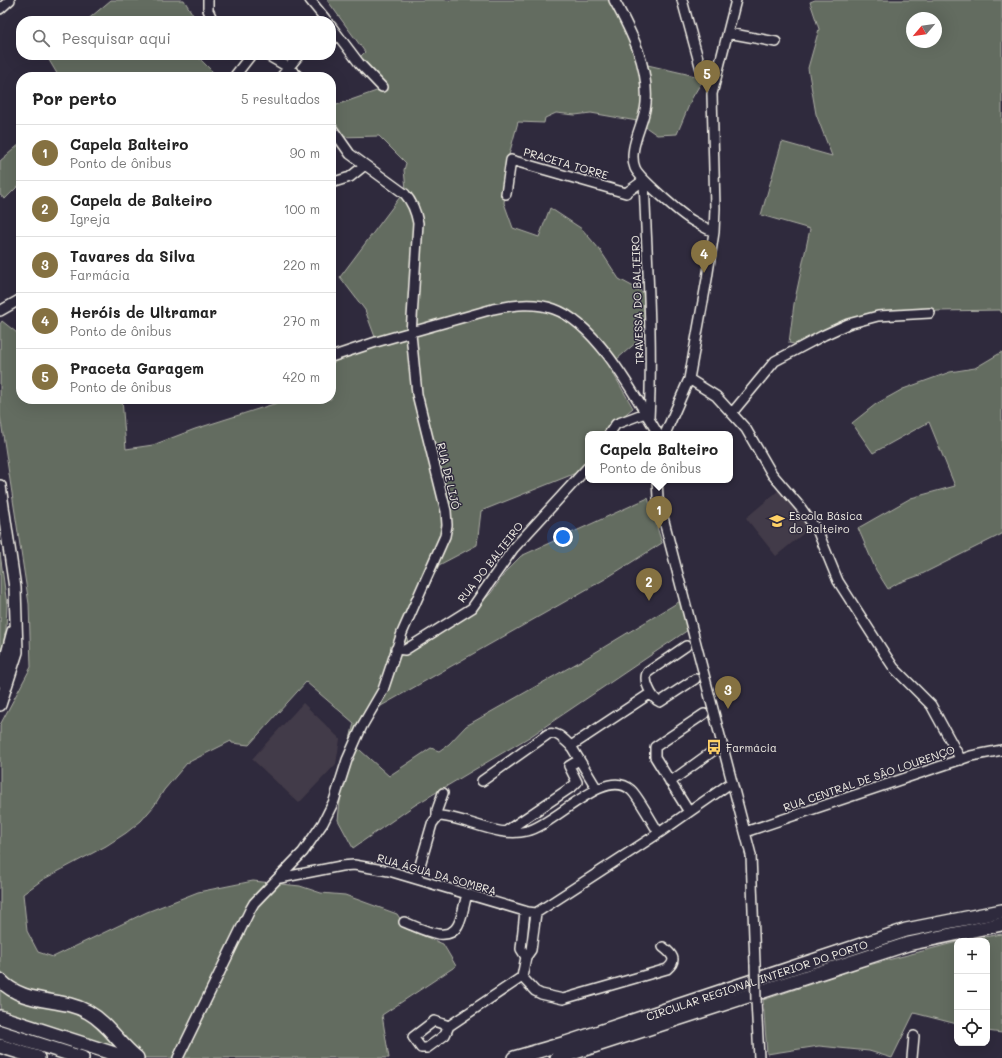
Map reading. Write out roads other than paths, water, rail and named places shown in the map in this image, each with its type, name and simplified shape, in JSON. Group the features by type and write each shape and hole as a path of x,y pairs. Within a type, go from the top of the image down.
{"highway":[{"name":"CIRCULAR REGIONAL INTERIOR DO PORTO","path":"514,1058 906,930 1002,911"},
{"name":"CIRCULAR REGIONAL INTERIOR DO PORTO","path":"557,1058 908,944 1002,924"},
{"path":"0,980 14,991 29,998 66,1004 87,1011 100,1020 127,1050 137,1058"},
{"path":"0,1017 127,1058"},
{"path":"0,1032 82,1058"},
{"path":"0,1046 38,1058"}],"main road":[{"path":"0,486 15,588 17,652 0,704"},
{"path":"0,681 16,618"}],"street":[{"path":"0,9 10,0"},
{"path":"208,0 208,10 211,16"},
{"path":"310,0 322,16"},
{"path":"614,0 636,44 646,84 646,104 633,158 635,168 644,180 691,221 714,232"},
{"path":"682,0 702,73 714,83"},
{"path":"666,431 689,380 714,232 712,108 714,83 736,0"},
{"path":"728,33 776,42"},
{"path":"336,34 359,63 382,87"},
{"path":"238,72 247,60"},
{"path":"276,60 294,72"},
{"path":"285,72 294,60"},
{"name":"RUA DE LIJÓ","path":"280,878 303,852 323,823 334,801 347,760 362,726 383,690 396,649 445,536 447,525 446,511 417,394 411,334 418,223 416,211 406,194 344,148 336,135"},
{"name":"PRACETA TORRE","path":"506,194 512,160 626,193 644,180"},
{"path":"336,181 350,177 365,165"},
{"name":"TRAVESSA DO BALTEIRO","path":"644,180 651,313 651,373 647,416"},
{"path":"0,311 16,302"},
{"path":"336,355 376,342 411,334 464,317 513,305 541,306 555,309 582,328 595,342 617,369 656,431"},
{"path":"732,413 775,361 824,335 848,324 878,316 930,313"},
{"path":"689,380 711,391 746,429 772,474 801,508 818,532 838,580 894,668 931,705 961,760"},
{"path":"611,431 616,424 647,416"},
{"name":"RUA DO BALTEIRO","path":"396,649 405,650 472,608 513,549 585,470"},
{"path":"657,483 662,514 752,864 758,1058"},
{"path":"686,646 647,673 646,676 651,693 657,701 662,702 695,679"},
{"path":"571,746 651,693"},
{"path":"690,812 654,757 655,747 704,714"},
{"path":"482,781 548,734 559,735 571,746 597,790"},
{"name":"RUA CENTRAL DE SÃO LOURENÇO","path":"745,832 961,760 1002,750"},
{"path":"670,782 713,751"},
{"path":"505,832 573,786 576,782 576,777 569,766 579,760"},
{"path":"449,1026 522,977 526,957 531,950 536,913 660,833 732,782"},
{"path":"437,817 446,816 460,819 505,832 528,831 543,825 597,790 609,784 618,784 632,791 660,833"},
{"path":"416,879 432,824 437,817 437,810 443,793"},
{"name":"RUA ÁGUA DA SOMBRA","path":"280,878 341,866 354,865 389,871 536,913"},
{"path":"178,1058 250,910 254,903 280,878"},
{"path":"404,922 441,934 452,932 458,924 467,894"},
{"path":"525,911 521,949 526,957"},
{"path":"522,977 535,991 541,994 563,999 667,969 671,966 674,959 673,955 664,946"},
{"path":"912,1058 914,1036"}],"place":[{"name":"Praceta Garagem","path":"707,93"},
{"name":"Heróis de Ultramar","path":"704,273"},
{"name":"Escola Básica do Balteiro","path":"777,521"},
{"name":"Capela Balteiro","path":"659,529"},
{"name":"Capela de Balteiro","path":"649,601"},
{"name":"Tavares da Silva","path":"728,709"},
{"name":"Farmácia","path":"714,747"}]}
